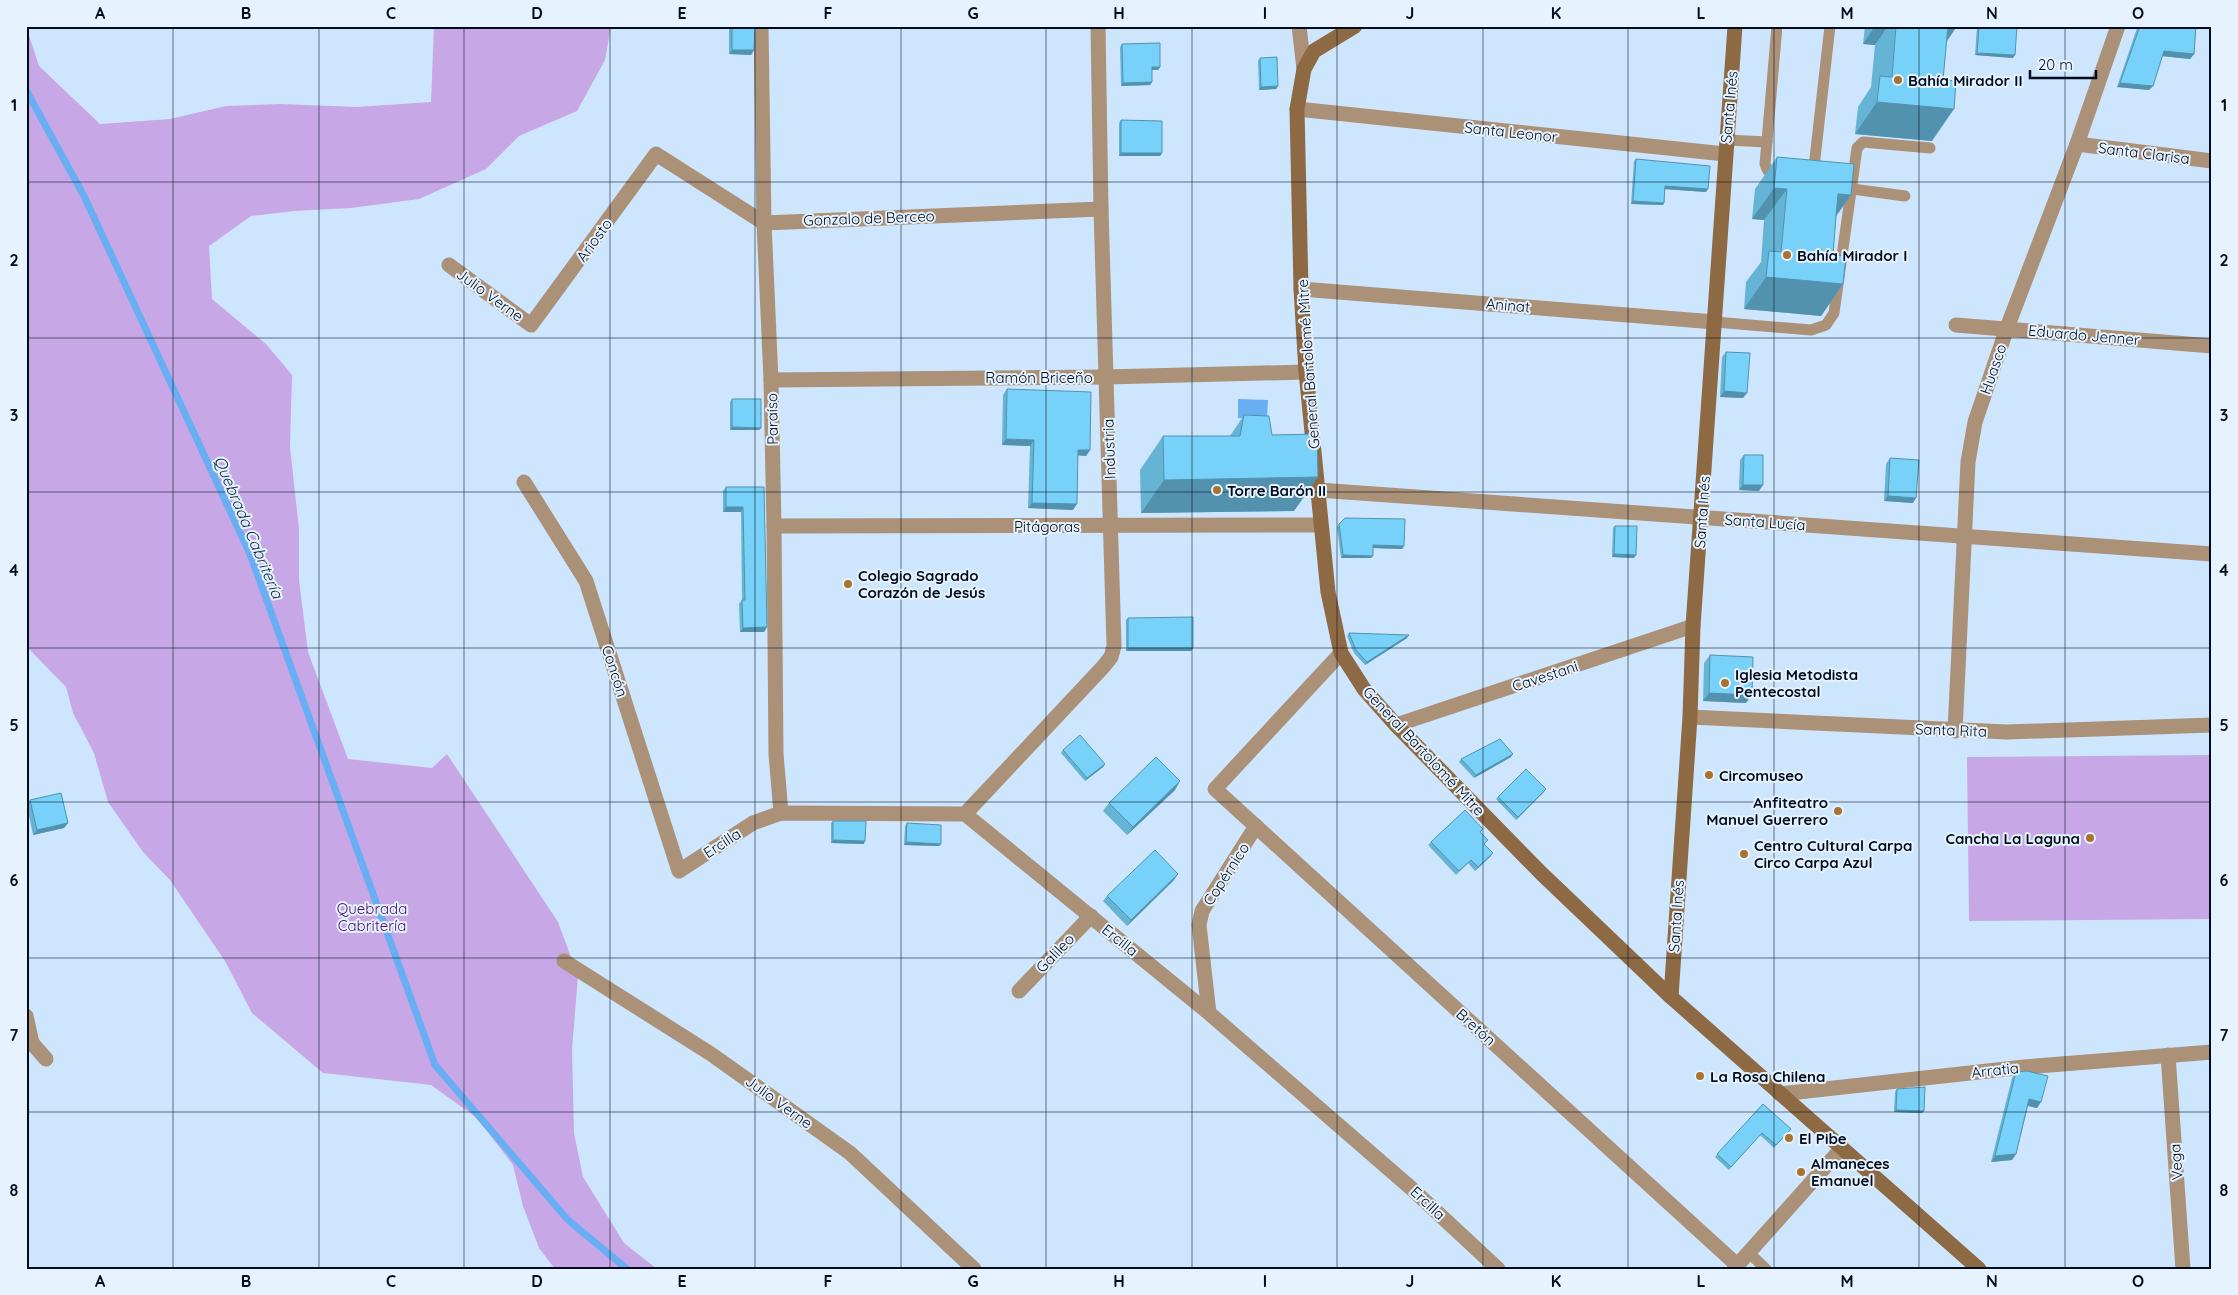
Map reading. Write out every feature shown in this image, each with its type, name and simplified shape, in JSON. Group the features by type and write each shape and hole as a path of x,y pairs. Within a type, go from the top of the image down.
{"street":[{"name":"Paraíso","path":"761,26 764,223 771,380 776,754 781,813"},
{"name":"Industria","path":"965,814 1111,657 1114,646 1101,209 1098,26"},
{"name":"General Bartolomé Mitre","path":"1299,26 1304,69 1297,109 1301,289 1306,372 1328,592 1341,653 1364,689 1396,725 1542,874 1670,997 1979,1269"},
{"path":"1304,69 1314,52 1355,26"},
{"name":"Santa Inés","path":"1670,997 1690,717 1693,626 1735,26"},
{"name":"Huasco","path":"1955,731 1968,462 1975,422 2006,328 2077,144 2118,26"},
{"name":"Santa Leonor","path":"1297,109 1726,147"},
{"name":"Santa Clarisa","path":"2077,144 2212,161"},
{"name":"Ariosto","path":"531,325 656,154 764,223"},
{"name":"Gonzalo de Berceo","path":"764,223 1101,209"},
{"name":"Julio Verne","path":"449,265 531,325"},
{"name":"Aninat","path":"1301,289 1715,322"},
{"name":"Eduardo Jenner","path":"1956,326 2006,328 2212,346"},
{"name":"Ramón Briceño","path":"771,380 1106,377 1306,372"},
{"name":"Concón","path":"524,482 586,581 679,871"},
{"name":"Santa Lucía","path":"1318,490 2212,554"},
{"name":"Pitágoras","path":"774,526 1320,524"},
{"name":"Cavestani","path":"1396,725 1693,626"},
{"name":"Bretón","path":"1341,653 1215,789 1735,1267"},
{"name":"Santa Rita","path":"1690,717 2007,732 2212,724"},
{"name":"Ercilla","path":"679,871 753,823 781,813 965,814 1209,1013 1411,1188 1498,1269"},
{"name":"Copérnico","path":"1209,1013 1199,933 1202,910 1256,826"},
{"name":"Galileo","path":"1019,991 1091,916"},
{"name":"Julio Verne","path":"564,960 711,1054 850,1153 974,1269"},
{"path":"26,1016 32,1043 46,1059"},
{"name":"Arratia","path":"1780,1094 2014,1068 2212,1052"},
{"name":"Vega","path":"2168,1055 2183,1269"},
{"path":"1735,1267 1842,1148"}],"lane":[{"path":"1777,26 1765,164 1773,176 1805,179 1811,175 1814,167 1830,26"},
{"path":"1726,147 1766,142"},
{"path":"1715,322 1811,330 1826,325 1834,313 1857,148 1864,142 1930,148"},
{"path":"1852,190 1905,196"},
{"path":"1748,1252 1766,1269"}],"green space":[{"name":"Quebrada Cabritería","path":"26,26 39,66 100,124 170,119 226,106 281,104 357,107 431,102 434,26 611,26 605,60 577,111 519,136 486,169 419,199 351,208 294,211 251,216 209,246 212,299 266,344 292,375 290,447 299,529 299,580 308,652 348,759 432,768 447,754 558,922 578,976 572,1050 574,1133 583,1177 624,1243 657,1269 555,1269 539,1248 523,1206 513,1165 477,1118 431,1085 323,1073 252,1013 225,961 170,880 143,852 108,802 94,753 73,713 66,687 26,646"},
{"name":"Cancha La Laguna","path":"2212,755 2212,919 1969,921 1967,757"}],"water":[{"path":"1238,399 1268,400 1267,419 1238,418"}],"building":[{"path":"732,26 755,26 754,50 732,50"},
{"path":"1896,26 1948,26 1943,80 1956,81 1954,109 1877,102 1880,76 1892,77"},
{"path":"1979,26 2017,26 2015,55 1977,53"},
{"path":"2140,26 2196,26 2194,54 2164,51 2153,86 2120,83"},
{"path":"1160,43 1160,67 1152,67 1152,82 1123,83 1122,44"},
{"path":"1277,57 1278,86 1261,87 1260,58"},
{"path":"1121,120 1162,121 1162,153 1121,153"},
{"path":"1777,157 1854,164 1851,195 1838,194 1833,255 1846,256 1843,284 1766,277 1769,251 1781,252 1787,189 1774,188"},
{"path":"1636,159 1710,166 1708,189 1665,186 1664,203 1633,201"},
{"path":"1726,352 1750,353 1747,393 1724,391"},
{"path":"1007,389 1091,392 1090,450 1078,450 1077,504 1032,503 1034,440 1006,439"},
{"path":"732,399 761,399 761,428 732,427"},
{"path":"1244,415 1269,416 1272,435 1317,434 1318,477 1164,480 1163,436 1240,436"},
{"path":"1744,455 1763,455 1763,485 1743,485"},
{"path":"1890,458 1919,460 1916,498 1888,496"},
{"path":"726,487 764,487 767,627 743,628 742,600 745,600 743,507 726,507"},
{"path":"1345,518 1405,519 1404,546 1373,545 1373,556 1343,555 1339,524"},
{"path":"1615,526 1637,526 1636,555 1614,554"},
{"path":"1193,617 1193,648 1128,648 1128,618"},
{"path":"1349,633 1409,635 1367,662 1356,650"},
{"name":"Iglesia Metodista Pentecostal","path":"1710,655 1753,657 1752,695 1709,693"},
{"path":"1080,735 1105,764 1087,778 1063,750"},
{"path":"1500,739 1513,754 1476,775 1461,759"},
{"path":"1156,757 1180,781 1133,827 1109,803"},
{"path":"1526,769 1546,789 1518,817 1498,797"},
{"path":"61,793 68,823 37,830 30,800"},
{"path":"1465,810 1483,829 1480,832 1488,840 1484,844 1493,853 1478,867 1471,860 1459,871 1431,842"},
{"path":"833,821 866,821 865,841 833,840"},
{"path":"907,823 941,825 941,844 906,842"},
{"path":"1155,850 1178,874 1131,920 1107,896"},
{"path":"2027,1071 2048,1076 2041,1102 2029,1099 2016,1154 1995,1156 2016,1072"},
{"path":"1925,1087 1924,1111 1896,1110 1897,1089"},
{"path":"1763,1104 1791,1129 1776,1145 1762,1133 1731,1167 1717,1154"}],"waterway":[{"name":"Quebrada Cabritería","path":"26,90 84,196 250,554 435,1065 568,1220 627,1269"}],"place":[{"name":"Bahía Mirador II","path":"1898,80"},
{"name":"Bahía Mirador I","path":"1787,255"},
{"name":"Torre Barón II","path":"1217,490"},
{"name":"Colegio Sagrado Corazón de Jesús","path":"848,584"},
{"name":"Iglesia Metodista Pentecostal","path":"1725,683"},
{"name":"Circomuseo","path":"1709,775"},
{"name":"Anfiteatro Manuel Guerrero","path":"1838,811"},
{"name":"Cancha La Laguna","path":"2090,838"},
{"name":"Centro Cultural Carpa Circo Carpa Azul","path":"1744,854"},
{"name":"La Rosa Chilena","path":"1700,1076"},
{"name":"El Pibe","path":"1789,1138"},
{"name":"Almaneces Emanuel","path":"1801,1172"}]}
